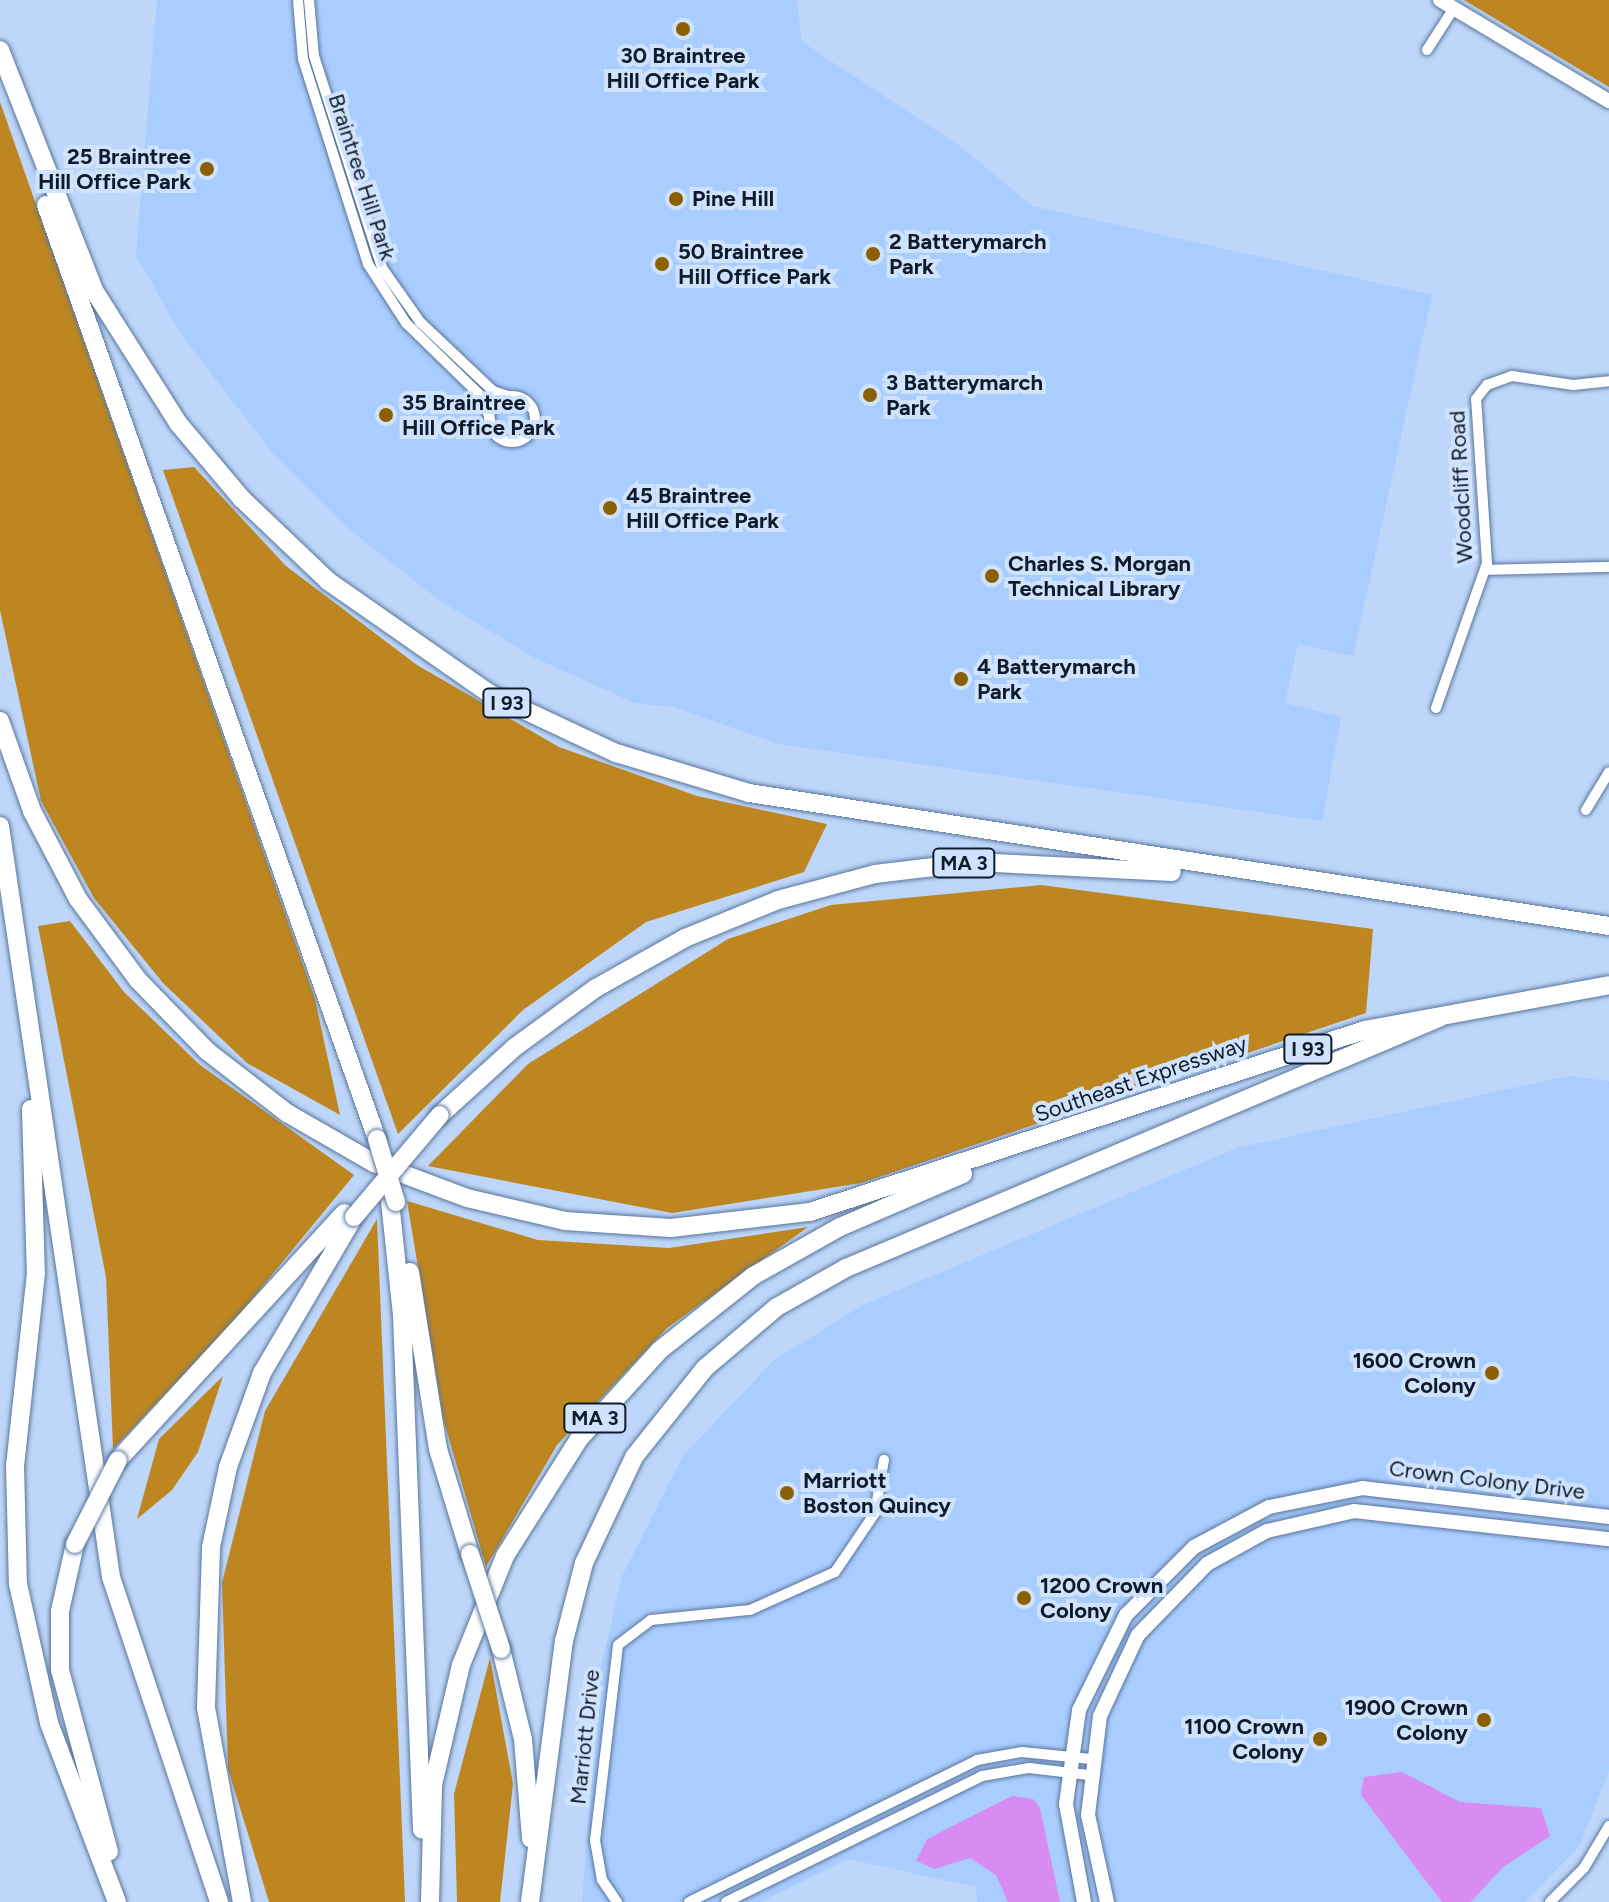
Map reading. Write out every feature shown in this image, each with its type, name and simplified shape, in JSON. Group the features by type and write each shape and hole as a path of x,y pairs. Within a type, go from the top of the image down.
{"highway":[{"name":"I 93","path":"0,50 95,292 178,423 298,555 456,674 589,742 739,791 1609,926"},
{"path":"21,106 31,165 377,1139 393,1202 438,1449 501,1649 528,1773 528,1902"},
{"name":"I 93","path":"0,721 58,864 150,995 270,1102 391,1170 525,1214 671,1228 810,1212 1015,1147"},
{"path":"0,826 111,1577 219,1902"},
{"name":"MA 3","path":"242,1902 206,1707 211,1547 258,1382 350,1214 440,1115 515,1047 605,982 703,929 807,891 975,862 1275,875"},
{"name":"Southeast Expressway","path":"1015,1147 1338,1038 1462,1007 1609,985"},
{"path":"528,1902 564,1641 584,1563 634,1457 716,1357 787,1301 846,1268 1462,1007"},
{"path":"32,1042 36,1259 16,1455 17,1574 43,1703 119,1902"},
{"name":"MA 3","path":"430,1893 436,1765 467,1647 514,1538 579,1439 660,1350 753,1276 1015,1147"},
{"path":"393,1202 404,1336 419,1810 430,1893"},
{"path":"119,1902 61,1682 60,1611 75,1544 118,1460 350,1214"}],"street":[{"name":"Braintree Hill Park","path":"298,0 303,59 368,264 406,323 483,398 490,420 504,441 529,435 533,409 493,391 420,322 382,268 314,56 309,0"},
{"path":"1440,0 1609,101"},
{"path":"1427,50 1454,8"},
{"name":"Woodcliff Road","path":"1436,708 1486,570 1473,419 1479,394 1512,376 1573,385 1609,381"},
{"path":"490,420 497,402 512,397"},
{"path":"1486,570 1523,575 1609,567"},
{"path":"1586,810 1609,772"},
{"name":"Marriott Drive","path":"617,1902 602,1880 595,1841 618,1645 651,1620 750,1610 831,1575 871,1521 884,1460"},
{"name":"Crown Colony Drive","path":"1084,1902 1068,1840 1067,1772 1090,1678 1126,1615 1185,1554 1250,1514 1310,1495 1371,1488 1609,1517"},
{"name":"Crown Colony Drive","path":"1107,1902 1090,1837 1089,1775 1113,1678 1149,1620 1207,1564 1267,1531 1381,1510 1609,1539"},
{"path":"689,1902 977,1760 1022,1752 1091,1759"},
{"path":"726,1902 982,1776 1067,1772 1089,1775"},
{"path":"1550,1902 1584,1868 1609,1826"}],"shaded area":[{"path":"157,0 797,0 802,42 960,146 1032,206 1432,295 1353,656 1298,644 1285,703 1341,717 1322,821 778,744 674,707 635,703 535,658 439,600 350,530 271,451 180,333 136,255"},
{"path":"1464,0 1609,0 1609,87"},
{"path":"0,102 315,999 340,1115 247,1063 163,983 94,898 41,801 0,610"},
{"path":"194,467 286,566 417,665 559,747 697,796 827,824 804,872 646,922 523,1010 398,1134 163,470"},
{"path":"1041,885 1373,929 1366,1013 861,1183 672,1213 428,1166 528,1064 728,939 831,905"},
{"path":"70,921 124,992 200,1065 354,1175 233,1322 113,1449 106,1277 38,926"},
{"path":"1568,1076 1609,1081 1609,1770 1580,1845 1525,1902 977,1902 976,1887 848,1859 761,1902 582,1902 600,1672 622,1576 683,1456 774,1360 863,1305 1237,1148"},
{"path":"407,1201 538,1240 669,1248 808,1227 667,1328 557,1445 486,1567 443,1418"},
{"path":"377,1219 405,1902 269,1902 228,1769 222,1583 265,1411"},
{"path":"223,1376 198,1452 172,1490 137,1519 159,1439"},
{"path":"490,1658 513,1784 500,1902 457,1902 454,1794"},
{"path":"1402,1772 1460,1802 1541,1808 1550,1836 1502,1868 1471,1902 1442,1902 1361,1795 1364,1777"},
{"path":"1012,1796 1033,1799 1040,1808 1060,1902 1008,1902 996,1875 970,1858 935,1869 916,1861 927,1839"}],"place":[{"name":"30 Braintree Hill Office Park","path":"683,29"},
{"name":"25 Braintree Hill Office Park","path":"207,169"},
{"name":"Pine Hill","path":"676,199"},
{"name":"2 Batterymarch Park","path":"873,254"},
{"name":"50 Braintree Hill Office Park","path":"662,264"},
{"name":"3 Batterymarch Park","path":"870,395"},
{"name":"35 Braintree Hill Office Park","path":"386,415"},
{"name":"45 Braintree Hill Office Park","path":"610,508"},
{"name":"Charles S. Morgan Technical Library","path":"992,576"},
{"name":"4 Batterymarch Park","path":"961,679"},
{"name":"1600 Crown Colony","path":"1492,1373"},
{"name":"Marriott Boston Quincy","path":"787,1493"},
{"name":"1200 Crown Colony","path":"1024,1598"},
{"name":"1900 Crown Colony","path":"1484,1720"},
{"name":"1100 Crown Colony","path":"1320,1739"}]}
